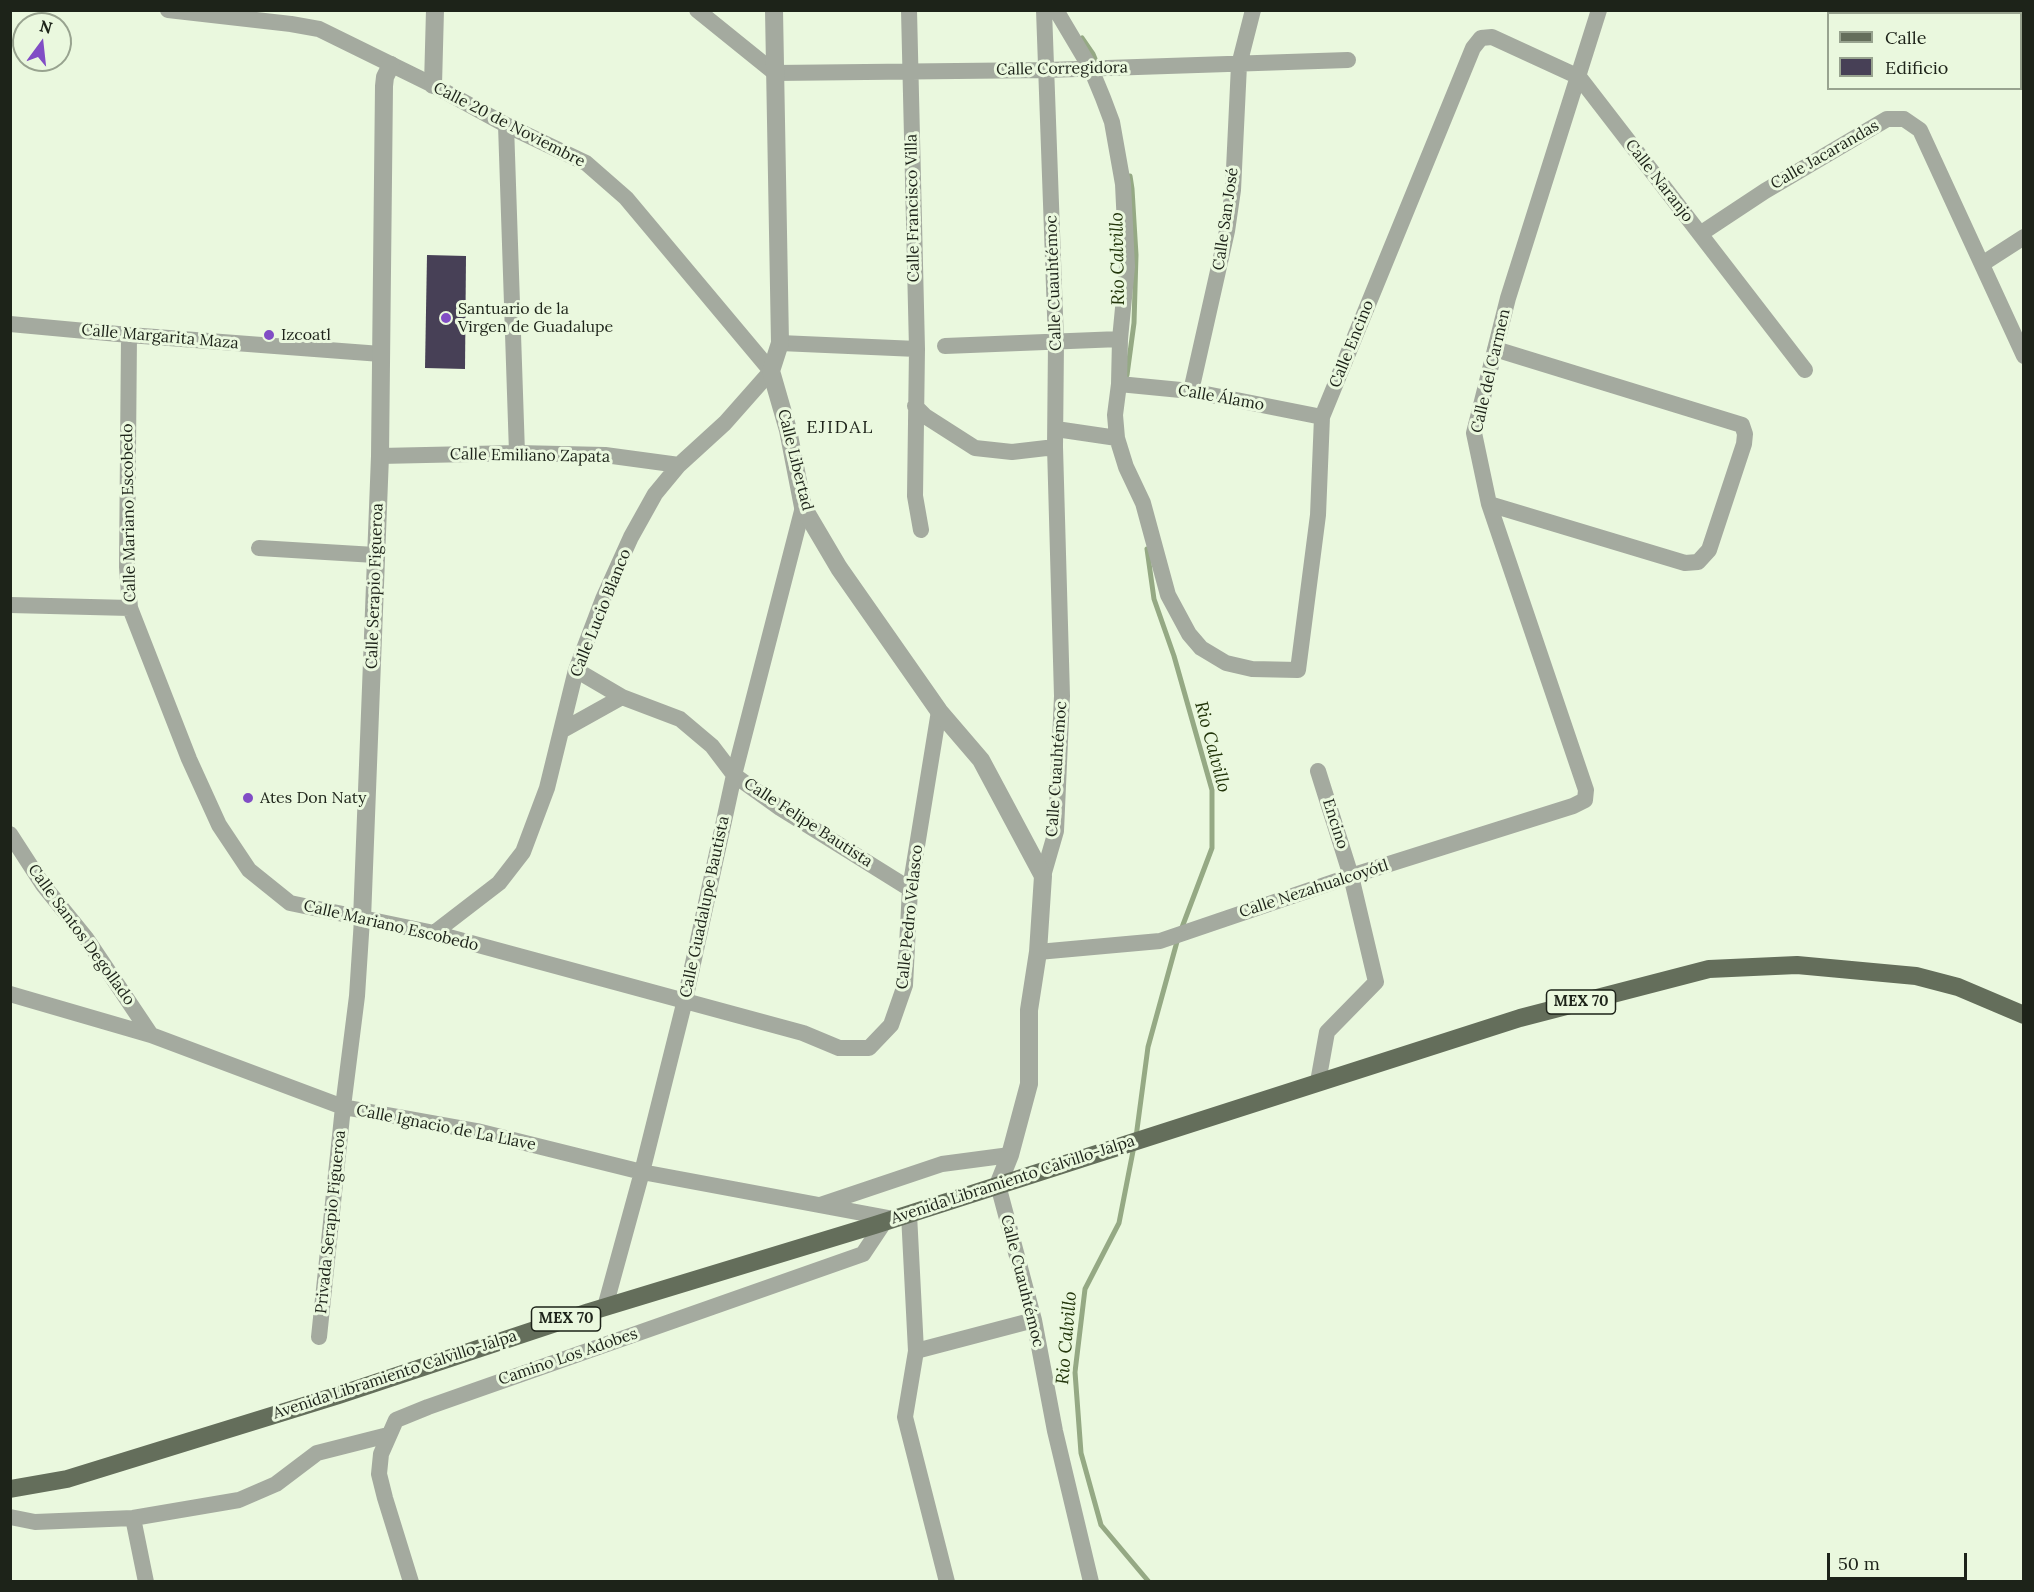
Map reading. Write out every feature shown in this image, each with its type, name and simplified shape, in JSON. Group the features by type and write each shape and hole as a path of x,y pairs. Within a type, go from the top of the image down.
{"main road":[{"name":"Avenida Libramiento Calvillo-Jalpa","path":"10,1489 67,1479 339,1395 605,1307 896,1218 1520,1018 1709,969 1797,965 1916,976 1958,987 2024,1015"}],"street":[{"name":"Calle 20 de Noviembre","path":"168,10 319,29 433,85 506,125 586,163 626,198 771,371"},
{"path":"433,85 435,10"},
{"path":"697,10 775,73"},
{"path":"771,371 780,343 774,10"},
{"name":"Calle Francisco Villa","path":"909,10 917,349 915,496 921,530"},
{"name":"Calle Cuauhtémoc","path":"1044,10 1056,342 1055,447 1062,696 1056,831 1043,876 1038,952 1029,1010 1029,1084 1010,1155 998,1185 1034,1320 1055,1431 1091,1581"},
{"path":"1056,10 1091,69 1112,122 1123,184 1128,267 1115,415 1117,438 1056,429"},
{"name":"Calle San José","path":"1191,391 1211,309 1230,210 1239,65 1253,10"},
{"name":"Calle del Carmen","path":"1584,800 1586,790 1489,504 1474,433 1508,298 1599,10"},
{"name":"Calle Naranjo","path":"1481,38 1492,36 1579,77 1805,370"},
{"name":"Calle Encino","path":"1117,438 1126,466 1143,503 1168,595 1189,634 1202,648 1226,663 1252,669 1298,669 1317,515 1322,417 1473,48 1481,38"},
{"name":"Calle Corregidora","path":"775,73 1047,70 1348,60"},
{"name":"Calle Serapio Figueroa","path":"343,1107 357,996 362,919 380,456 384,86 385,77 391,65"},
{"name":"Calle Jacarandas","path":"1700,234 1765,191 1887,119 1904,119 1920,130 2024,356"},
{"path":"506,125 518,453"},
{"path":"1982,264 2024,237"},
{"name":"Calle Margarita Maza","path":"10,324 381,354"},
{"name":"Calle Mariano Escobedo","path":"129,335 127,567 130,608 193,769 219,825 249,870 290,903 434,933 803,1033 839,1048"},
{"path":"945,346 1120,339"},
{"path":"780,343 917,349"},
{"path":"1489,504 1684,563 1698,562 1709,550 1744,444 1745,434 1742,425 1495,349"},
{"name":"Calle Lucio Blanco","path":"434,933 499,884 523,852 547,788 576,670 603,599 655,494 771,371"},
{"name":"Calle Libertad","path":"771,371 788,430 803,507 839,568 939,711 981,760 1043,876"},
{"name":"Calle Álamo","path":"1119,384 1191,391 1322,417"},
{"path":"915,406 925,416 975,448 1012,452 1055,447"},
{"name":"Calle Emiliano Zapata","path":"380,456 518,453 605,455 680,465"},
{"name":"Calle Guadalupe Bautista","path":"605,1307 685,1000 734,775 803,507"},
{"path":"258,548 375,555"},
{"path":"10,605 130,608"},
{"name":"Calle Felipe Bautista","path":"576,670 622,697 680,719 712,747 734,775 780,808 910,889"},
{"path":"561,731 622,697"},
{"name":"Calle Pedro Velasco","path":"839,1048 869,1048 891,1025 905,985 910,889 939,711"},
{"name":"Encino","path":"1318,771 1351,876 1376,982 1327,1032 1318,1082"},
{"name":"Calle Nezahualcoyótl","path":"1038,952 1160,941 1584,800"},
{"name":"Calle Santos Degollado","path":"10,834 43,885 86,938 151,1035"},
{"name":"Calle Ignacio de La Llave","path":"10,994 151,1035 343,1107 477,1131 642,1172 896,1218"},
{"name":"Privada Serapio Figueroa","path":"319,1337 343,1107"},
{"path":"819,1205 942,1164 1010,1155"},
{"path":"896,1218 916,1351 905,1418 947,1581"},
{"name":"Camino Los Adobes","path":"411,1581 379,1474 381,1454 396,1420 863,1254 896,1218"},
{"path":"916,1351 1034,1320"},
{"path":"10,1517 35,1522 134,1518 239,1500 276,1484 317,1453 388,1435"},
{"path":"134,1518 146,1581"}],"building":[{"name":"Santuario de la Virgen de Guadalupe","path":"427,255 466,256 465,369 425,368"}],"waterway":[{"name":"Rio Calvillo","path":"1082,38 1098,66"},
{"name":"Rio Calvillo","path":"1127,375 1134,323 1136,255 1130,176"},
{"name":"Rio Calvillo","path":"1147,549 1154,599 1174,656 1212,790 1212,848 1181,930"},
{"name":"Rio Calvillo","path":"1136,1137 1148,1047 1178,938"},
{"name":"Rio Calvillo","path":"1134,1146 1119,1223 1085,1289 1075,1372 1081,1453 1101,1525 1149,1582"}],"place":[{"name":"Santuario de la Virgen de Guadalupe","path":"446,318"},
{"name":"Izcoatl","path":"269,335"},
{"name":"Ates Don Naty","path":"248,798"}],"district":[{"name":"EJIDAL","path":"840,428"}]}
